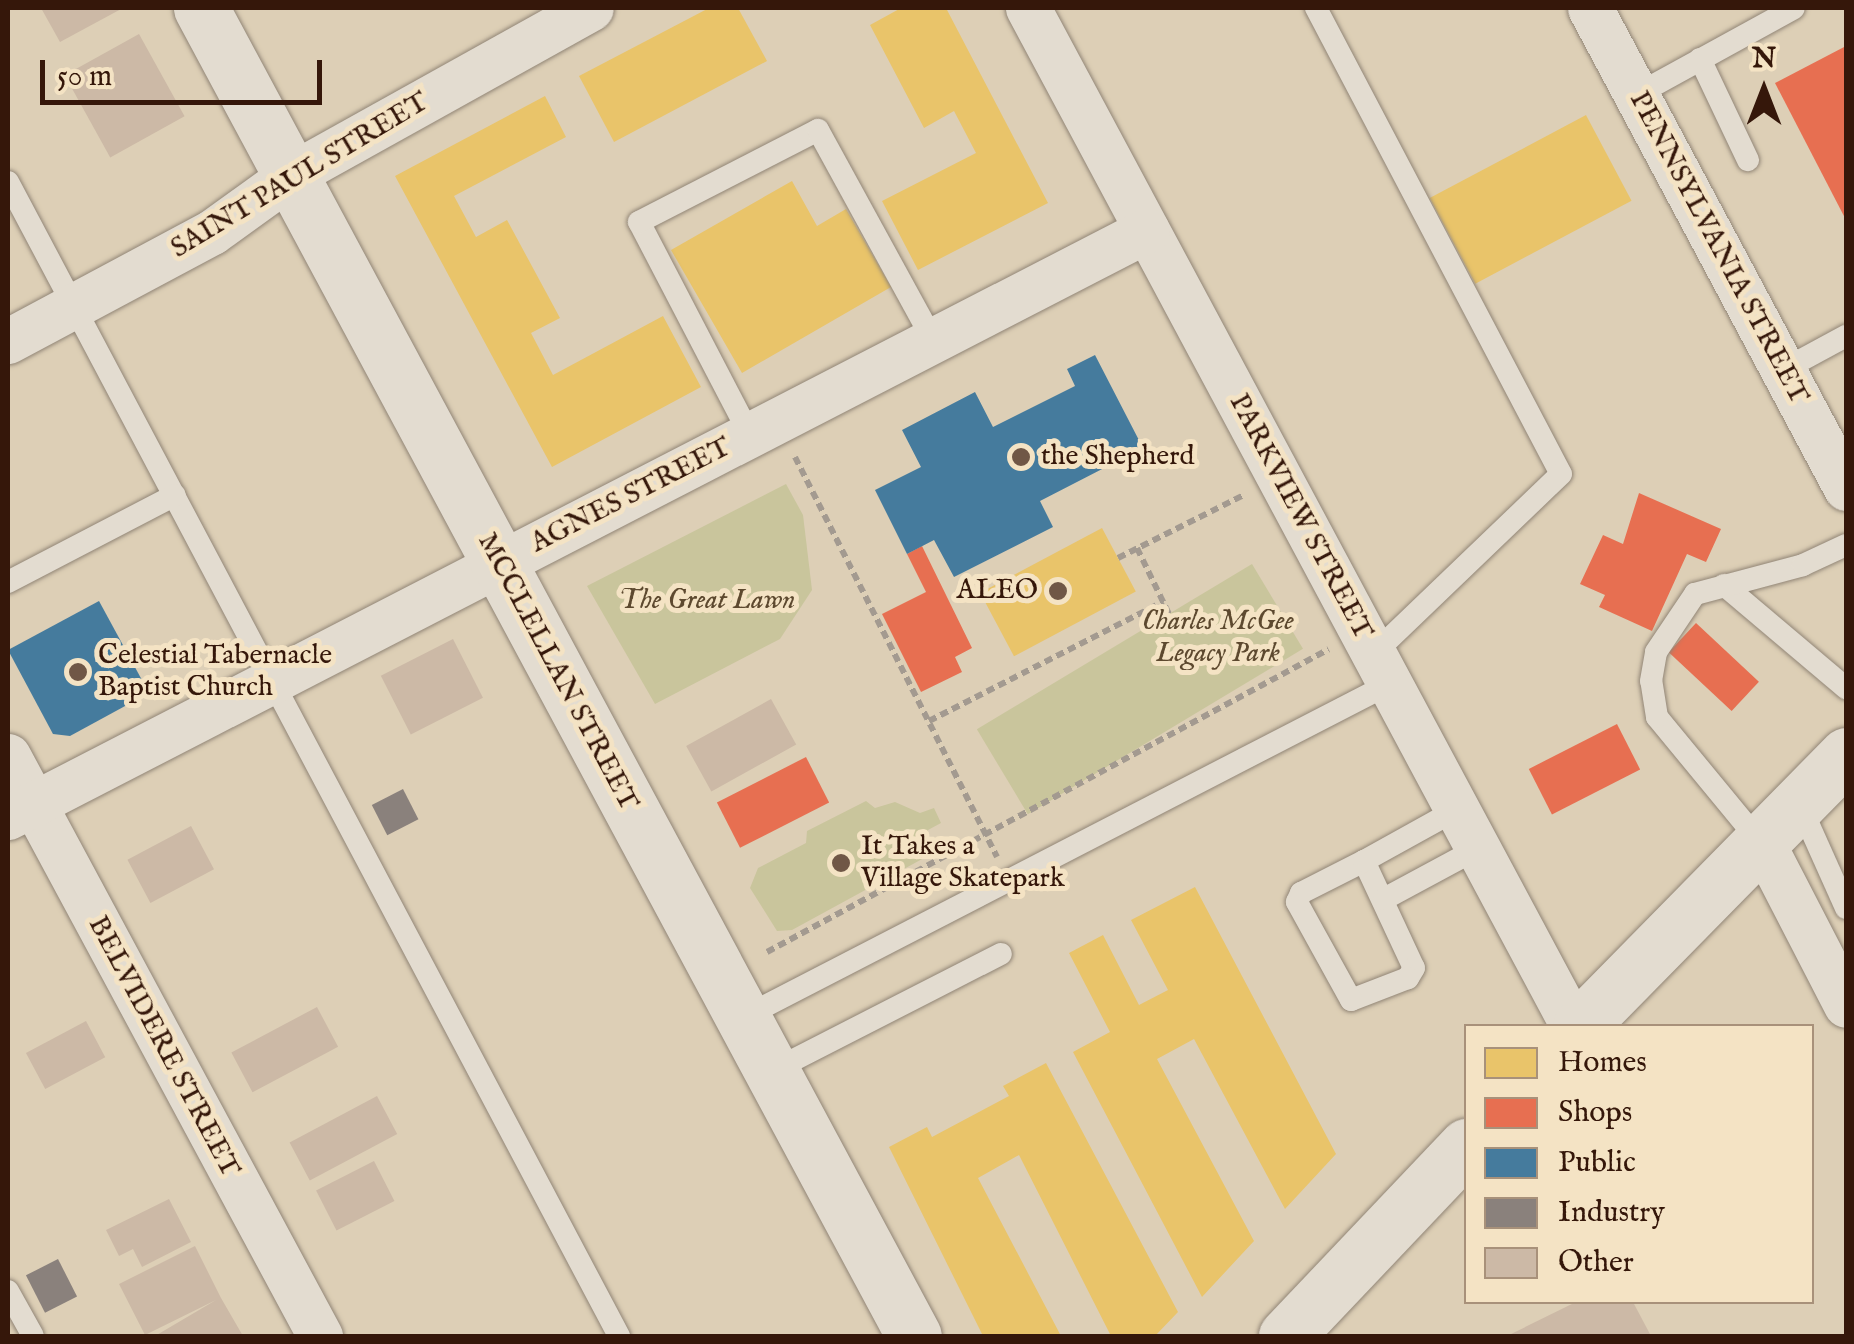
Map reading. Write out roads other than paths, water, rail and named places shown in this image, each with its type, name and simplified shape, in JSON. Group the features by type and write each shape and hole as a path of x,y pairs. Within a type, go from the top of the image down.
{"street":[{"name":"MCCLELLAN STREET","path":"202,8 909,1334"},
{"name":"SAINT PAUL STREET","path":"8,341 212,232 291,175 539,20 591,8"},
{"name":"PARKVIEW STREET","path":"1028,8 1147,230 1365,662 1467,830 1575,1024"},
{"name":"PENNSYLVANIA STREET","path":"1590,8 1846,488"},
{"name":"AGNES STREET","path":"20,810 1147,230"},
{"path":"1578,1024 1762,844 1846,755"},
{"name":"BELVIDERE STREET","path":"8,756 20,810 320,1336"},
{"path":"1762,844 1846,1004"},
{"path":"1286,1336 1464,1148"}],"lane":[{"path":"743,1018 1009,880 1365,662 1561,474 1316,8"},
{"path":"1636,94 1794,8"},
{"path":"1700,59 1748,160"},
{"path":"763,428 639,222 818,130 933,340"},
{"path":"8,182 619,1336"},
{"path":"1782,370 1846,336"},
{"path":"8,582 175,495"},
{"path":"1762,844 1672,741 1657,717 1651,681 1672,620 1695,594 1803,565 1846,545"},
{"path":"1724,585 1846,688"},
{"path":"1799,804 1846,908"},
{"path":"1364,861 1414,968 1408,978 1352,1000 1297,902 1301,893 1364,861 1467,830"},
{"path":"1384,899 1467,830"},
{"path":"772,1071 1001,954"},
{"path":"8,1291 33,1336"}],"place":[{"name":"the Shepherd","path":"1021,457"},
{"name":"ALEO","path":"1058,591"},
{"name":"Celestial Tabernacle Baptist Church","path":"78,672"},
{"name":"It Takes a Village Skatepark","path":"841,863"}],"park label":[{"name":"The Great Lawn","path":"707,601"},
{"name":"Charles McGee Legacy Park","path":"1218,638"}]}
